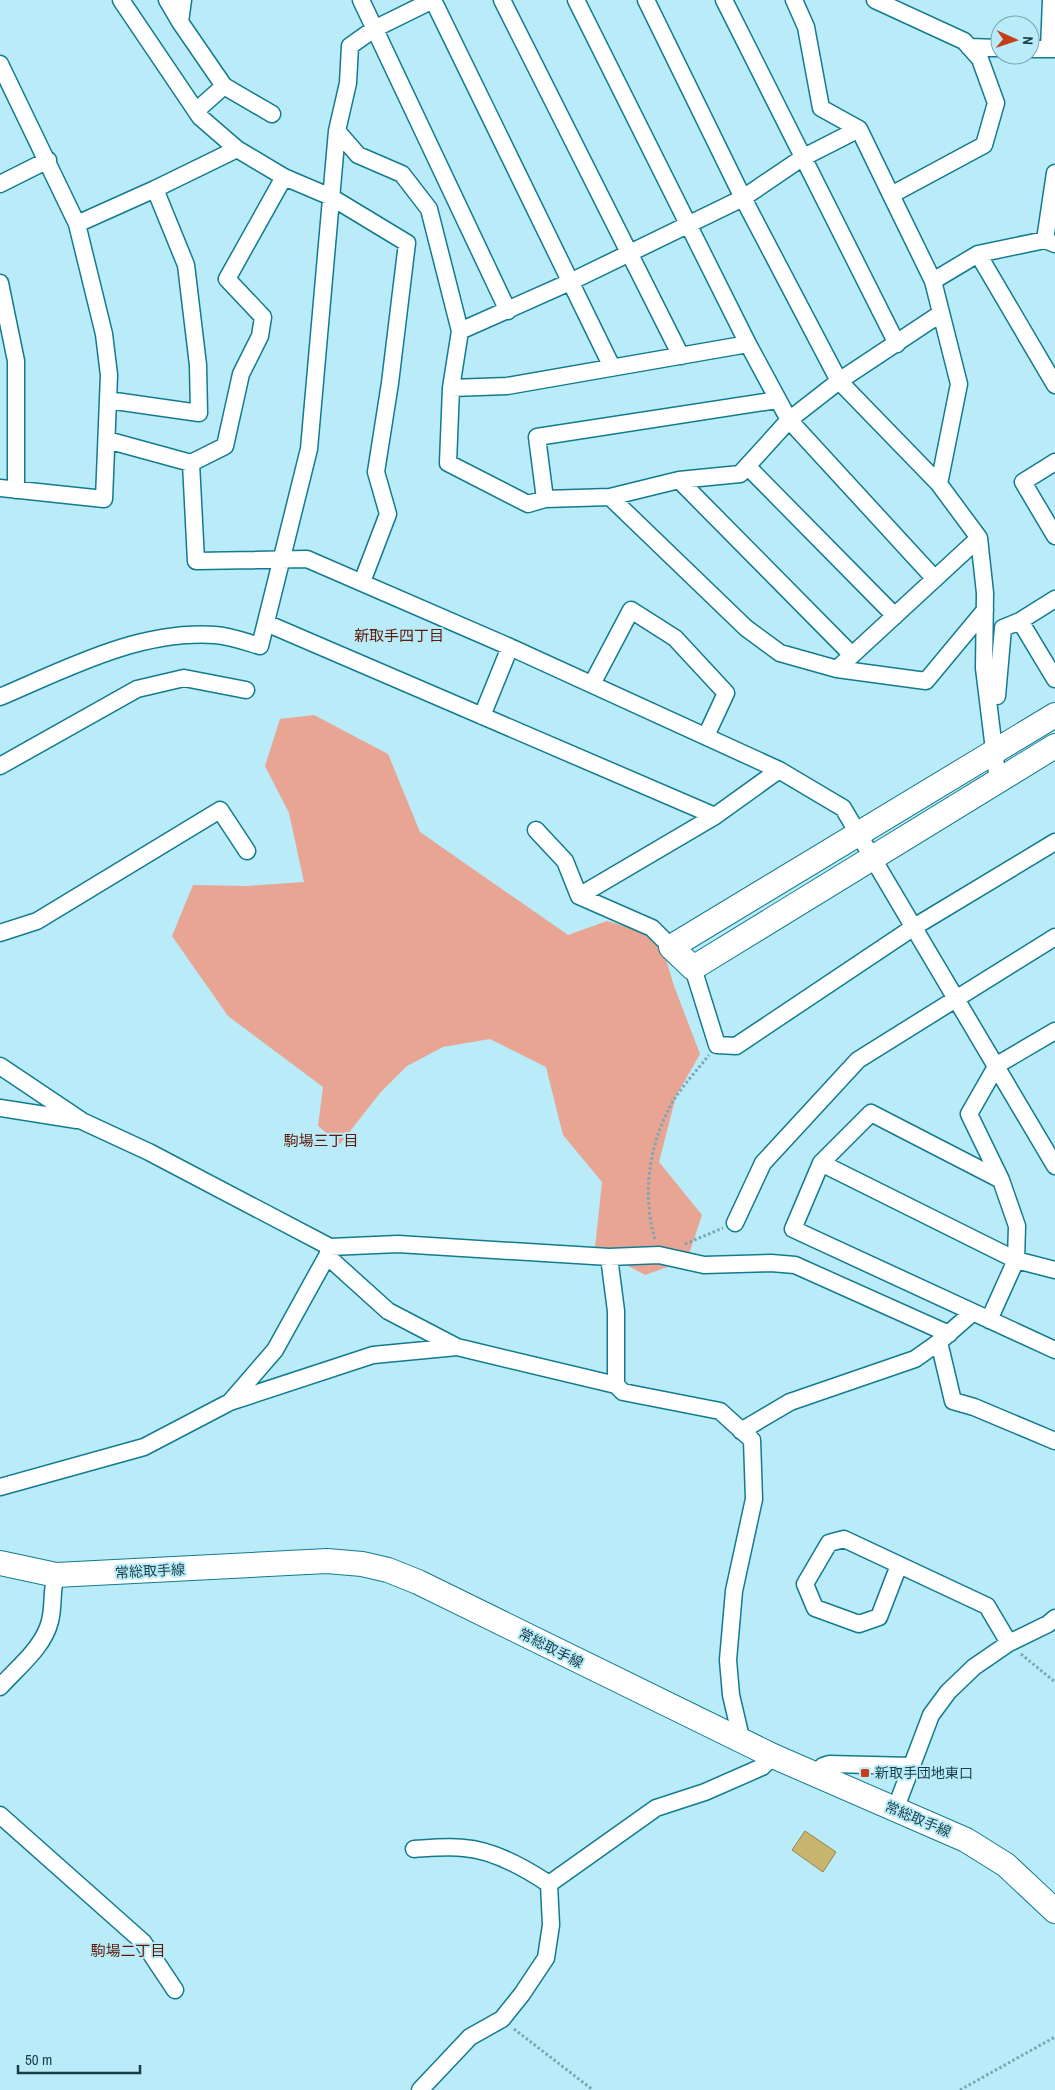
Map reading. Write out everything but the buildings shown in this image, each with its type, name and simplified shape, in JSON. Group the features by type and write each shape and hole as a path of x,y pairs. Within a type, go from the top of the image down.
{"main road":[{"path":"1055,715 671,947 693,968 1055,746"},
{"name":"常総取手線","path":"0,1563 56,1575 328,1561 362,1564 388,1570 442,1593 742,1742 966,1840 1006,1865 1055,1911"}],"street":[{"path":"121,0 196,111 237,149 284,177 331,198 407,243 390,383 376,472 388,514 362,582"},
{"path":"167,0 224,86 272,114"},
{"path":"180,22 183,0"},
{"path":"361,0 508,311"},
{"path":"0,697 106,652 172,636 217,635 260,646 309,449 336,131 348,83 350,46 374,29 433,0 612,367"},
{"path":"502,0 681,356"},
{"path":"576,0 776,400 788,420 935,579"},
{"path":"646,0 743,198 839,381 939,484 979,538 985,610 984,668 998,782"},
{"path":"724,0 897,344"},
{"path":"794,0 806,27 821,108 859,129 933,281 959,384 939,484"},
{"path":"875,0 964,41 980,59 996,103 984,145 891,195"},
{"path":"1051,0 1052,49"},
{"path":"969,47 990,48"},
{"path":"0,64 7,94 48,160 77,224 104,334 109,375 104,499 8,489 16,361 0,283"},
{"path":"196,111 224,86"},
{"path":"460,331 570,282 743,198 802,158 859,129"},
{"path":"336,131 358,155 402,174 429,209 460,331 451,388 448,463 528,504 545,499 610,497 679,480 740,474 788,420 839,381 940,314"},
{"path":"77,224 237,149"},
{"path":"0,184 48,160"},
{"path":"933,281 978,254 1050,242 1055,173"},
{"path":"107,440 191,463 225,446 241,374 260,336 263,317 226,279 284,177"},
{"path":"108,400 199,413 198,365 186,265 155,189"},
{"path":"978,254 1055,385"},
{"path":"451,388 507,386 748,344"},
{"path":"545,499 537,437 776,400"},
{"path":"1055,462 1023,482 1055,536"},
{"path":"191,463 196,561 307,558 510,646 779,770 842,808 914,927 954,998 997,1065 1055,1166"},
{"path":"747,466 895,616"},
{"path":"679,480 852,655"},
{"path":"610,497 746,628 780,653 837,669 926,681 985,610"},
{"path":"837,669 979,538"},
{"path":"998,696 1003,628 1020,621 1055,599"},
{"path":"592,684 631,610 675,638 726,692 706,736"},
{"path":"1020,621 1055,679"},
{"path":"266,623 715,816"},
{"path":"482,716 510,646"},
{"path":"0,766 136,688 184,678 246,690"},
{"path":"579,896 715,816 779,770"},
{"path":"0,933 37,921 220,810 247,851"},
{"path":"536,830 565,861 579,896 652,928 671,947"},
{"path":"693,968 717,1045 736,1046 914,927 1055,842"},
{"path":"735,1223 763,1163 858,1060 1055,936"},
{"path":"989,1320 1016,1260 1017,1226 1001,1180 969,1114 997,1065 1055,1031"},
{"path":"0,1066 82,1121 149,1152 329,1251 388,1311 457,1347 616,1385 624,1392 720,1411 752,1440 754,1499 734,1591 728,1660 731,1695 742,1742"},
{"path":"0,1108 82,1121"},
{"path":"1001,1180 871,1113 821,1163 793,1229 1055,1350"},
{"path":"821,1163 1016,1260 1055,1270"},
{"path":"329,1251 398,1244 609,1257 659,1255 704,1265 771,1263 795,1265 944,1338"},
{"path":"230,1402 275,1350 329,1251"},
{"path":"609,1257 616,1311 616,1385"},
{"path":"741,1431 790,1402 915,1359 944,1338 972,1313"},
{"path":"944,1338 953,1401 974,1407 1055,1441"},
{"path":"0,1488 144,1447 230,1402 373,1355 457,1347"},
{"path":"899,1565 879,1617 859,1624 815,1608 805,1584 829,1543 844,1539 987,1606 1009,1643"},
{"path":"0,1687 45,1636 50,1620 53,1586 56,1575"},
{"path":"895,1810 930,1715 948,1692 974,1667 1009,1643 1048,1624 1055,1618"},
{"path":"549,1884 656,1808 713,1789 762,1767 773,1756"},
{"path":"816,1776 823,1766 829,1764 912,1766"},
{"path":"0,1815 143,1942 175,1990"},
{"path":"414,1849 464,1847 480,1851 530,1872 549,1884"},
{"path":"420,2090 470,2037 502,2019 522,1994 546,1958 551,1925 549,1884"}],"path":[{"path":"717,1045 676,1097 663,1120 656,1140 649,1195 651,1226 659,1255 735,1223"},
{"path":"1009,1643 1055,1682"},
{"path":"502,2019 593,2090"},
{"path":"960,2090 1055,2037"}],"shaded area":[{"path":"314,715 388,754 420,832 568,935 607,921 659,936 674,986 700,1054 676,1096 659,1162 702,1215 687,1260 645,1275 595,1248 602,1182 563,1135 546,1067 490,1039 443,1047 407,1066 380,1093 340,1144 318,1126 323,1087 228,1016 172,936 193,885 247,886 304,882 289,813 265,766 280,719"}],"place":[{"name":"新取手団地東口","path":"865,1773"}],"district":[{"name":"新取手四丁目","path":"399,636"},
{"name":"駒場三丁目","path":"321,1141"},
{"name":"駒場二丁目","path":"128,1951"}]}
